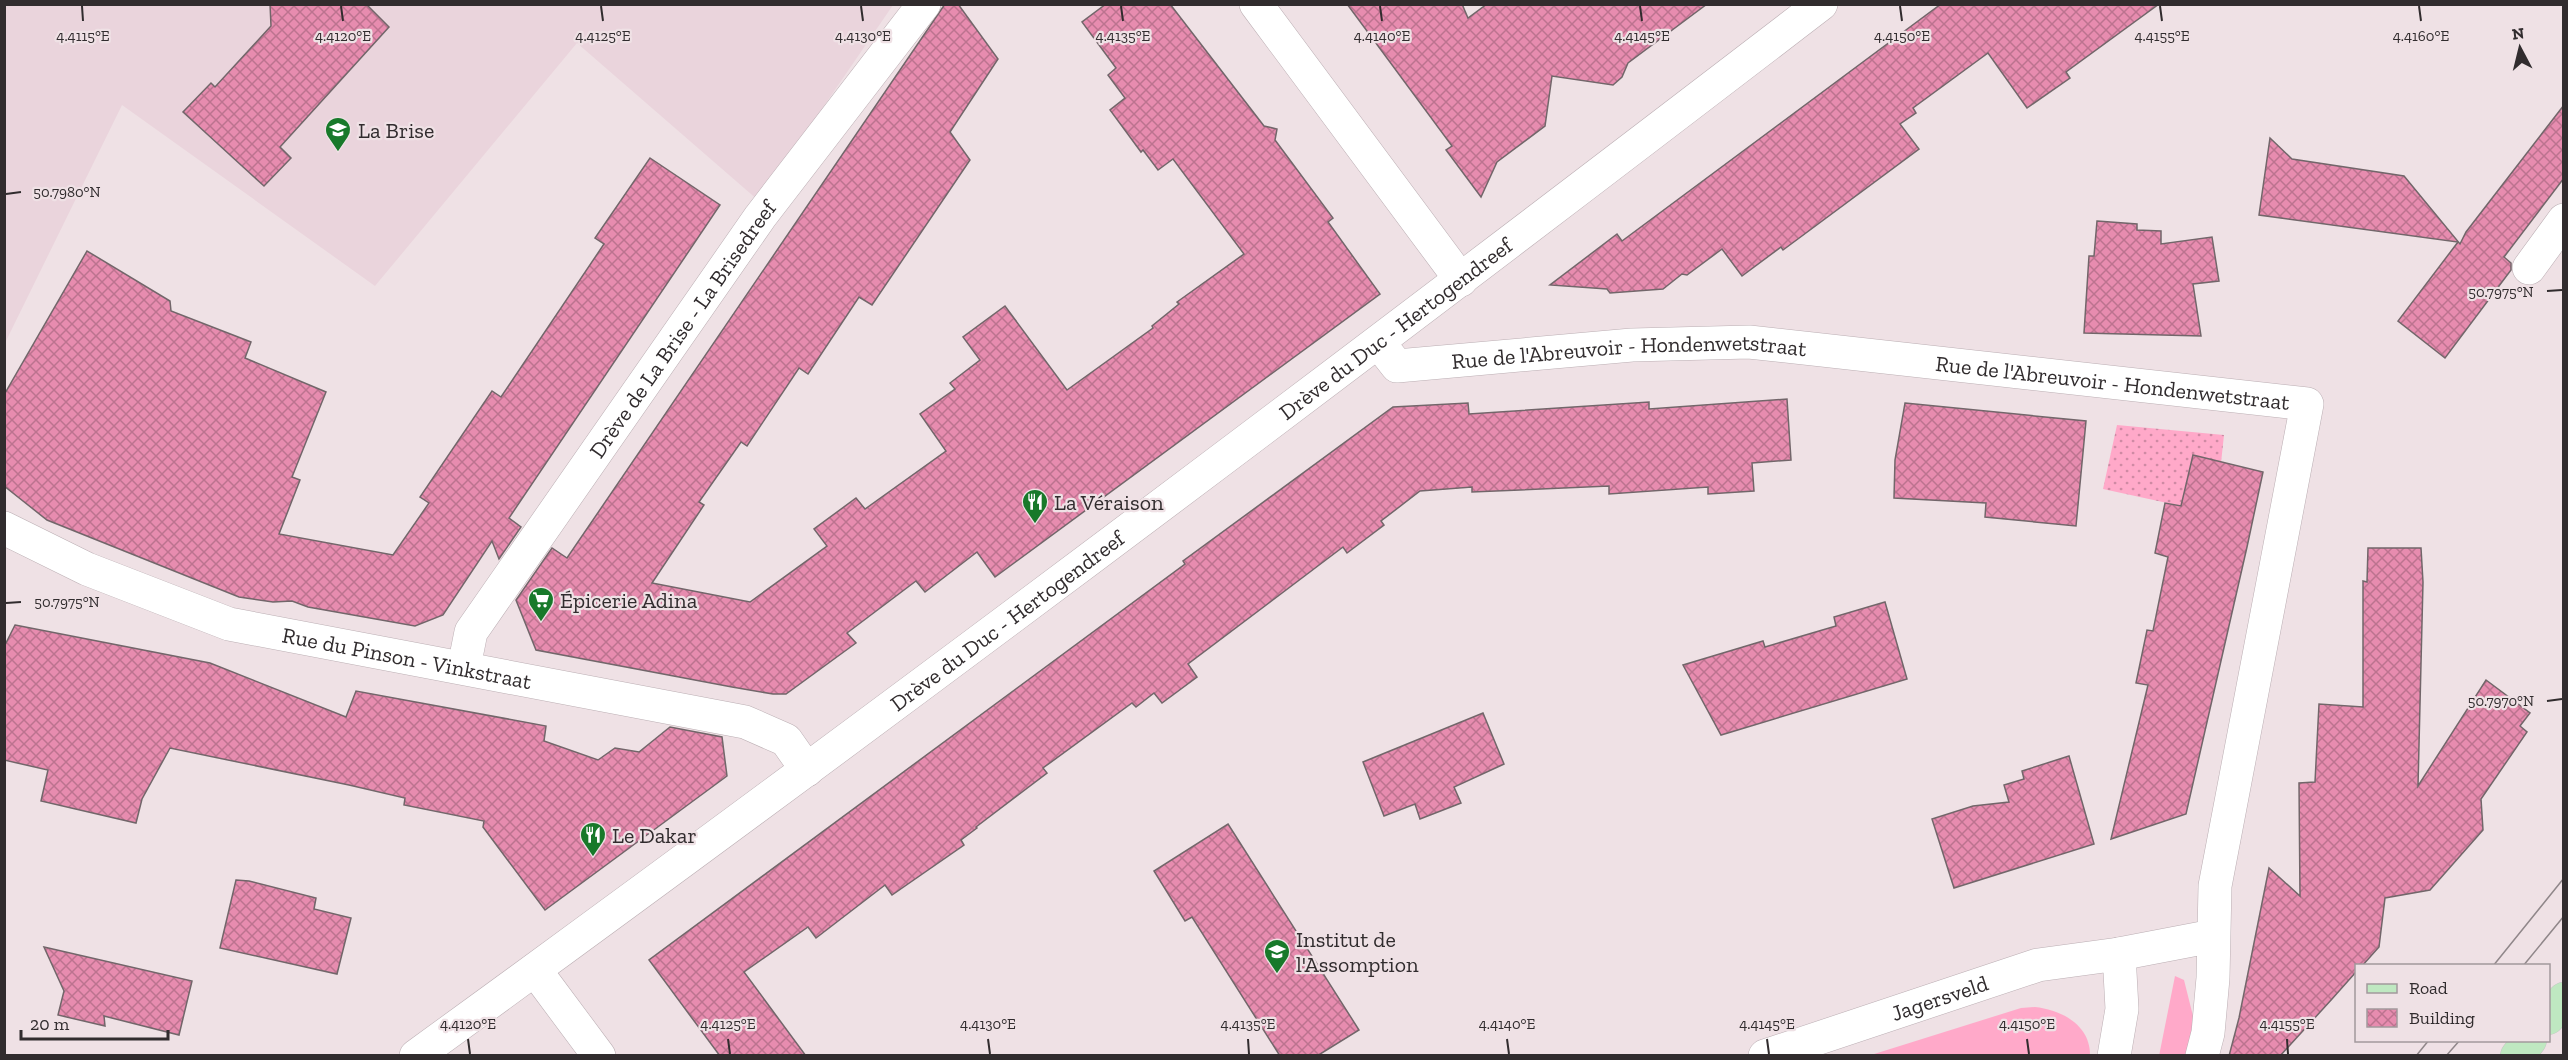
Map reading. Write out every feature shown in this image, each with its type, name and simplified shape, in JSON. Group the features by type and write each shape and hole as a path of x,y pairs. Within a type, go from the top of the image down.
{"main road":[{"path":"2550,1016 2564,999"},
{"path":"2517,1056 2529,1042"}],"street":[{"name":"Drève de La Brise - La Brisedreef","path":"464,667 471,632 484,612 760,217 924,4"},
{"path":"1256,4 1461,280"},
{"name":"Drève du Duc - Hertogendreef","path":"416,1056 807,770 1379,343 1821,4"},
{"path":"2529,268 2564,220"},
{"name":"Rue de l'Abreuvoir - Hondenwetstraat","path":"1379,343 1397,366 1632,345 1749,342 2307,405 2215,885 2213,978 2208,1033 2202,1056"},
{"name":"Rue du Pinson - Vinkstraat","path":"4,528 87,569 229,624 745,722 786,740 807,770"},
{"name":"Jagersveld","path":"1765,1056 2037,965 2119,954 2213,936"},
{"path":"2114,1056 2122,1009 2119,954"},
{"path":"535,970 598,1056"}],"shaded area":[{"name":"La Brise","path":"5,5 893,5 759,201 577,43 375,286 122,105 5,343"},
{"path":"2117,425 2224,435 2221,463 2193,456 2181,506 2103,489"},
{"path":"2175,976 2184,980 2193,1016 2192,1055 2159,1056"},
{"path":"2035,1007 2064,1016 2080,1027 2089,1044 2090,1055 1871,1055 2021,1008"}],"building":[{"path":"270,4 366,4 389,27 280,147 291,158 264,186 183,112 211,83 215,87 271,26"},
{"path":"945,4 958,4 998,59 950,132 970,160 872,305 859,297 808,374 799,368 747,446 741,442 699,502 704,505 652,583 750,602 827,546 814,529 856,498 865,509 946,451 920,414 955,389 950,383 980,360 963,337 1005,306 1067,390 1153,328 1152,326 1179,304 1177,302 1244,254 1173,159 1158,170 1143,150 1141,152 1110,110 1125,98 1108,75 1116,68 1082,22 1106,4 1170,4 1264,126 1277,129 1275,140 1333,218 1328,222 1380,294 995,577 977,552 925,592 916,581 847,633 856,643 786,694 732,687 536,650 516,600 552,548 567,558"},
{"path":"1347,4 1462,4 1468,18 1487,4 1707,4 1628,63 1622,77 1613,85 1552,76 1545,126 1497,162 1481,197 1446,150 1452,146"},
{"path":"1941,4 2159,4 2066,72 2070,78 2027,108 1988,53 1913,108 1916,113 1900,124 1919,149 1783,250 1781,247 1742,276 1722,249 1687,275 1682,274 1663,289 1610,293 1607,289 1550,285 1617,234 1622,241"},
{"path":"2564,105 2564,178 2504,257 2511,263 2511,270 2445,358 2398,321 2458,242 2259,215 2270,138 2292,159 2404,176 2460,244 2466,232"},
{"path":"650,158 720,205 509,518 521,527 499,559 492,541 443,615 415,626 308,607 292,601 273,602 239,597 47,520 4,486 4,395 87,251 170,301 171,311 251,342 245,358 326,392 292,477 300,480 279,534 393,555 429,503 420,497 492,391 501,397 604,244 595,238"},
{"path":"2097,221 2137,224 2137,230 2161,231 2161,244 2212,237 2219,281 2193,284 2201,336 2084,333 2089,256 2094,256"},
{"path":"1787,399 1791,460 1752,463 1754,491 1708,494 1708,487 1609,494 1609,486 1472,492 1472,487 1420,491 1381,521 1384,525 1347,553 1343,547 1188,664 1197,677 1162,703 1154,693 1136,707 1132,703 1043,768 1047,773 961,840 964,845 892,895 885,885 816,938 808,927 744,972 806,1056 720,1056 649,960 1185,564 1183,561 1393,407 1468,403 1469,414 1649,402 1649,409"},
{"path":"1905,403 2086,421 2076,526 1985,517 1986,503 1894,498 1895,460"},
{"path":"2193,455 2263,472 2247,547 2186,814 2111,839 2148,685 2136,683 2147,630 2153,631 2168,557 2155,553 2165,503 2181,506"},
{"path":"2368,548 2421,548 2423,582 2418,786 2486,680 2530,713 2520,726 2527,732 2481,799 2483,830 2430,890 2385,898 2379,947 2364,964 2355,964 2355,973 2280,1056 2229,1056 2239,1018 2269,868 2300,896 2299,783 2315,782 2319,704 2363,707 2363,581 2367,582"},
{"path":"1885,602 1907,679 1721,735 1683,665 1763,641 1765,647 1836,626 1834,617"},
{"path":"15,625 210,663 346,717 356,691 546,726 544,741 598,760 615,748 639,752 670,727 722,737 727,776 545,910 483,827 484,821 404,805 405,798 349,785 170,748 142,799 136,823 41,801 48,770 4,760 4,647"},
{"path":"1483,713 1504,764 1454,787 1461,803 1420,819 1415,804 1384,816 1363,762"},
{"path":"2069,756 2094,844 1954,888 1932,819 1973,806 2009,802 2004,785 2024,779 2022,771"},
{"name":"Institut de l'Assomption","path":"1228,824 1359,1030 1317,1056 1280,1056 1192,917 1185,921 1154,871"},
{"path":"236,880 249,881 316,898 314,909 351,918 337,974 220,948"},
{"path":"44,947 192,981 179,1035 104,1016 105,1026 58,1015 64,991"}],"tram line":[{"path":"2495,964 2564,878"},
{"path":"2525,964 2564,916"},
{"path":"2416,1056 2427,1042"},
{"path":"2446,1056 2458,1042"}],"place":[{"name":"La Brise","path":"338,153"},
{"name":"La Véraison","path":"1035,525"},
{"name":"Épicerie Adina","path":"541,623"},
{"name":"Le Dakar","path":"593,858"},
{"name":"Institut de l'Assomption","path":"1277,975"}]}
